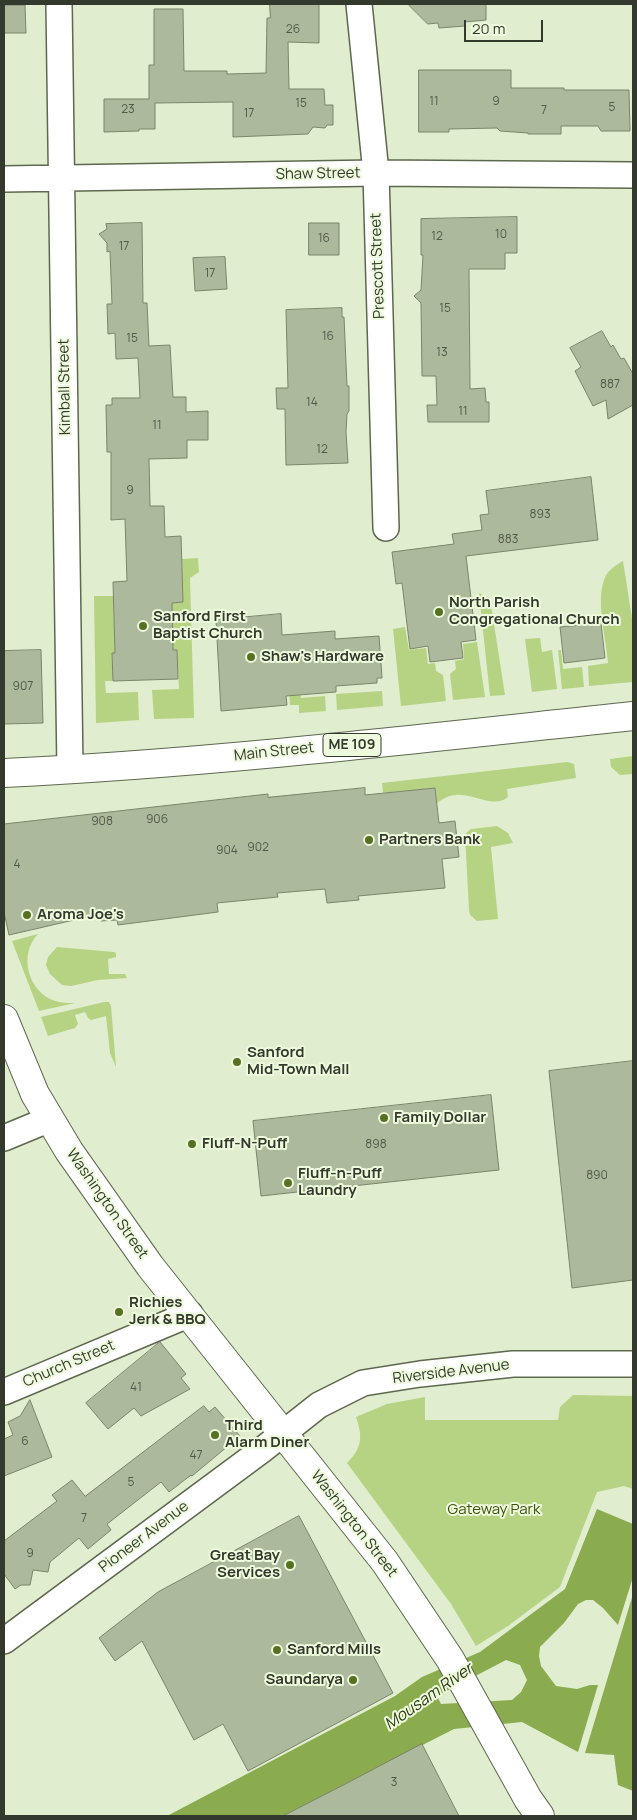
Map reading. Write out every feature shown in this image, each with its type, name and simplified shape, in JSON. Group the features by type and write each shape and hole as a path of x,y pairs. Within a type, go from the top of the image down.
{"main road":[{"name":"Main Street","path":"4,773 70,770 396,742 633,716"},
{"name":"Washington Street","path":"4,1019 36,1094 97,1193 150,1266 385,1562 450,1659 528,1799 540,1816"}],"street":[{"name":"Kimball Street","path":"59,4 70,770"},
{"name":"Prescott Street","path":"359,4 376,173 386,528"},
{"name":"Shaw Street","path":"4,179 376,173 633,175"},
{"path":"4,1138 50,1119"},
{"name":"Church Street","path":"4,1392 190,1314"},
{"name":"Riverside Avenue","path":"284,1433 319,1405 363,1383 420,1374 513,1364 633,1364"},
{"name":"Pioneer Avenue","path":"4,1641 284,1433"}],"green space":[{"path":"198,558 199,572 190,578 194,718 154,719 152,690 179,689 177,650 173,650 172,603 183,602 182,559"},
{"path":"623,561 633,625 633,682 589,686 588,666 608,663 601,610 604,580 609,571"},
{"path":"479,593 488,598 492,611 505,695 490,696"},
{"path":"94,596 113,596 115,653 112,653 113,681 105,681 106,693 138,692 139,720 96,723"},
{"path":"405,627 409,650 426,648 428,664 435,663 436,671 443,675 446,701 401,706 393,629"},
{"path":"540,638 542,652 552,650 557,689 532,692 525,639"},
{"path":"477,642 485,697 453,700 450,674 456,669 455,661 464,659 463,644"},
{"path":"558,650 561,650 563,669 582,667 584,687 562,689"},
{"path":"382,691 383,706 337,710 336,694"},
{"path":"300,692 301,698 325,696 326,711 299,713 299,705 290,705 289,693"},
{"path":"633,756 633,774 620,775 611,767 610,759"},
{"path":"567,762 574,764 576,778 507,789 508,797 503,800 490,801 456,795 448,796 437,803 435,788 383,793 382,783"},
{"path":"497,826 508,833 513,843 491,847 498,919 477,921 470,915 469,910 465,834 471,829"},
{"path":"38,934 28,952 27,962 32,981 38,990 55,1001 75,1003 39,1011 12,941"},
{"path":"57,947 114,952 116,957 108,959 109,974 125,974 127,978 98,980 71,986 62,985 50,974 46,965 48,957"},
{"path":"109,1002 111,1006 116,1067 110,1053 106,1016 91,1020 85,1012 75,1015 78,1024 75,1028 48,1036 41,1017"},
{"name":"Gateway Park","path":"573,1395 633,1396 633,1489 624,1486 597,1492 560,1587 508,1626 476,1646 451,1604 347,1463 356,1452 360,1442 360,1431 356,1417 387,1404 425,1397 425,1420 558,1420 560,1407"}],"water":[{"name":"Mousam River","path":"597,1509 633,1524 633,1577 618,1625 593,1600 586,1600 578,1604 564,1623 540,1647 541,1666 556,1686 577,1689 598,1685 578,1752 522,1722 454,1729 283,1816 167,1816 395,1696 422,1677 480,1652 565,1589","holes":["506,1660 520,1665 527,1680 521,1692 512,1700 441,1704 437,1696"]},
{"path":"633,1594 633,1791 618,1785 614,1755 585,1753"}],"building":[{"path":"270,4 319,4 319,43 288,42 289,89 324,89 325,105 333,105 333,125 327,125 325,128 313,127 308,134 233,137 233,102 155,103 155,129 104,132 104,99 149,99 149,65 154,65 154,9 183,9 184,71 227,71 227,74 266,73 267,18 270,18"},
{"path":"408,4 486,4 486,20 465,22 465,26 439,28 438,23 428,24"},
{"path":"4,5 25,5 26,33 4,33"},
{"path":"419,70 511,70 511,88 629,90 630,131 601,131 598,126 561,126 561,134 528,134 500,131 497,128 449,129 449,132 419,132"},
{"path":"517,217 517,253 505,253 505,269 469,269 470,389 485,388 486,402 489,402 489,422 428,422 427,405 437,405 436,376 422,376 421,303 414,296 421,290 423,255 421,255 421,219"},
{"path":"142,223 143,303 147,303 149,346 170,345 173,397 186,397 186,412 208,411 208,440 187,440 187,458 149,459 150,506 164,506 165,537 181,536 183,602 172,603 173,650 177,650 178,679 113,681 112,653 115,653 113,582 127,581 125,519 111,520 111,452 107,452 106,405 112,405 112,398 140,398 138,358 116,359 115,333 108,334 107,304 112,304 110,251 107,252 107,243 99,234 107,229 106,224"},
{"path":"309,223 339,223 339,255 309,255"},
{"path":"225,257 227,289 195,291 193,258"},
{"path":"342,308 347,386 349,386 349,411 347,414 346,432 348,463 286,465 285,409 277,409 276,388 288,388 286,310"},
{"path":"602,331 611,347 613,345 621,359 624,358 633,374 633,405 608,419 606,400 593,406 575,371 581,367 570,348"},
{"path":"591,477 598,540 466,556 476,640 461,642 463,658 430,662 428,646 410,649 402,583 396,584 392,552 454,544 452,534 482,530 480,515 489,514 486,491"},
{"path":"281,614 282,635 335,631 335,639 379,636 382,678 377,678 377,683 336,686 336,692 286,696 287,705 221,711 216,620"},
{"path":"600,615 605,658 564,663 560,627 581,625 580,618"},
{"path":"41,650 43,723 4,724 4,651"},
{"path":"365,788 365,795 435,788 439,823 455,821 459,857 442,859 445,888 358,896 359,900 327,903 325,889 277,893 278,897 217,903 218,912 118,925 117,920 101,921 100,914 9,935 4,912 4,824 268,794 268,797"},
{"path":"633,1061 633,1280 572,1288 549,1071"},
{"path":"491,1095 499,1170 261,1196 253,1121"},
{"path":"160,1342 186,1374 181,1378 190,1389 141,1416 134,1408 108,1429 86,1403"},
{"path":"30,1400 52,1457 4,1476 4,1439 13,1435 8,1422 20,1416"},
{"path":"204,1406 209,1412 215,1407 240,1436 192,1476 169,1492 161,1482 107,1524 111,1530 88,1549 79,1538 50,1562 48,1572 33,1570 30,1585 21,1585 15,1589 4,1574 4,1541 57,1501 52,1495 72,1480 85,1496"},
{"name":"Sanford Mills","path":"299,1516 393,1693 248,1771 223,1724 194,1740 142,1641 115,1661 99,1638 158,1592"},
{"path":"422,1744 459,1816 283,1816 353,1780"}],"place":[{"name":"North Parish Congregational Church","path":"439,612"},
{"name":"Sanford First Baptist Church","path":"143,626"},
{"name":"Shaw's Hardware","path":"251,657"},
{"name":"Partners Bank","path":"369,840"},
{"name":"Aroma Joe's","path":"27,915"},
{"name":"Sanford Mid-Town Mall","path":"237,1062"},
{"name":"Family Dollar","path":"384,1118"},
{"name":"Fluff-N-Puff","path":"192,1144"},
{"name":"Fluff-n-Puff Laundry","path":"288,1183"},
{"name":"Richies Jerk & BBQ","path":"119,1312"},
{"name":"Third Alarm Diner","path":"215,1435"},
{"name":"Great Bay Services","path":"290,1565"},
{"name":"Sanford Mills","path":"277,1650"},
{"name":"Saundarya","path":"353,1680"}]}
